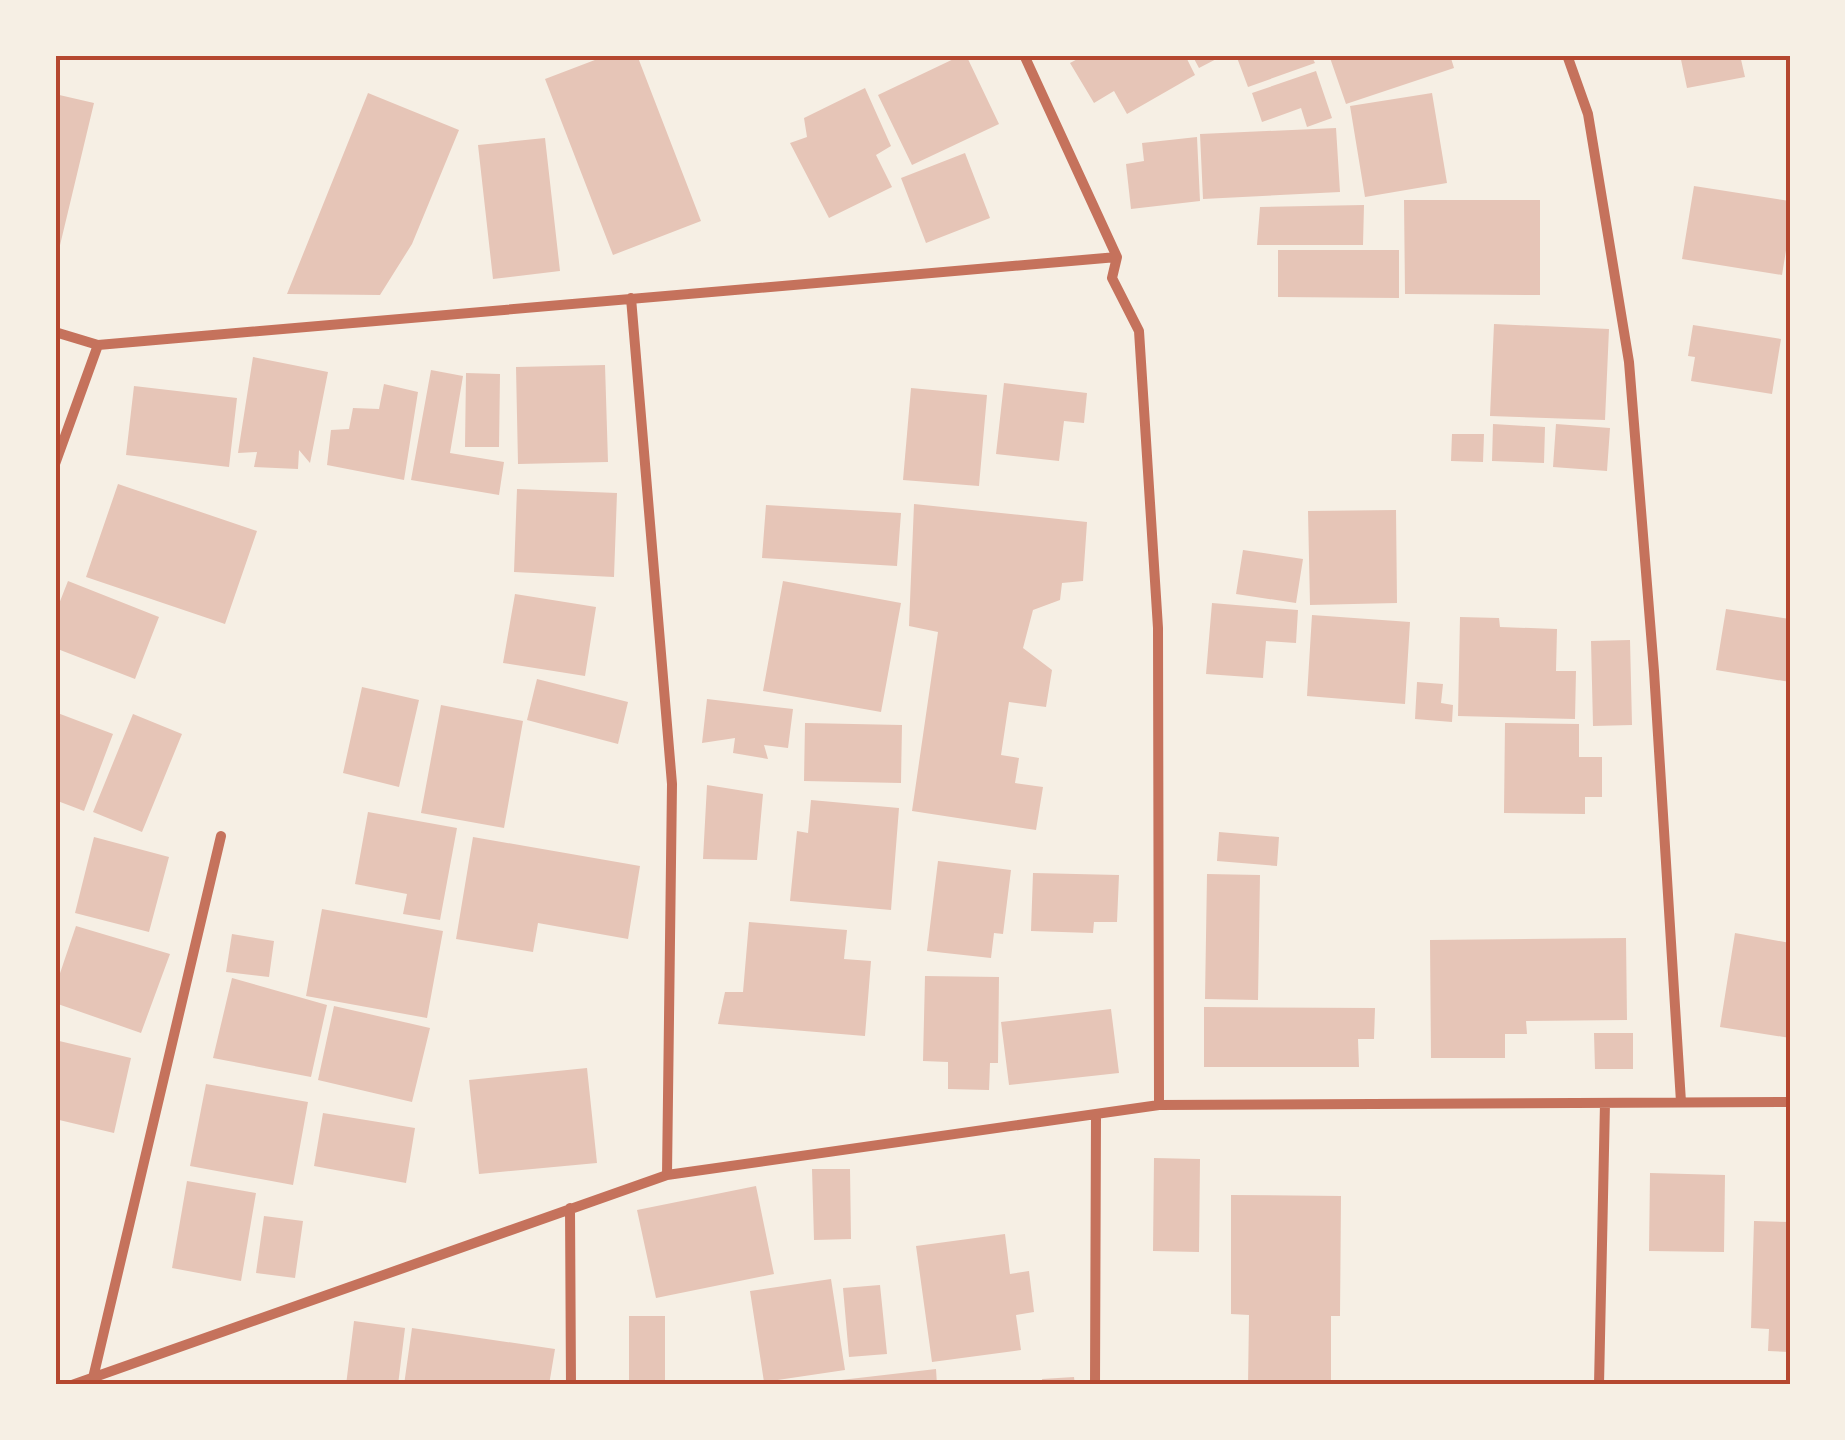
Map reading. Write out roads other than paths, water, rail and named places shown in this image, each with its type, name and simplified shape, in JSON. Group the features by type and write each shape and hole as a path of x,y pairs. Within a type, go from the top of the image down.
{"street":[{"path":"1024,55 1117,257 1112,278 1139,332 1158,628 1159,1105"},
{"path":"1567,55 1588,114 1629,362 1654,671 1680,1102"},
{"path":"55,332 98,345 1117,257"},
{"path":"632,298 672,784 668,1175"},
{"path":"55,464 98,345"},
{"path":"92,1378 221,836"},
{"path":"72,1385 668,1175 1159,1105 1790,1102"},
{"path":"1600,1385 1605,1103"},
{"path":"1095,1385 1096,1114"},
{"path":"570,1208 571,1385"}]}
